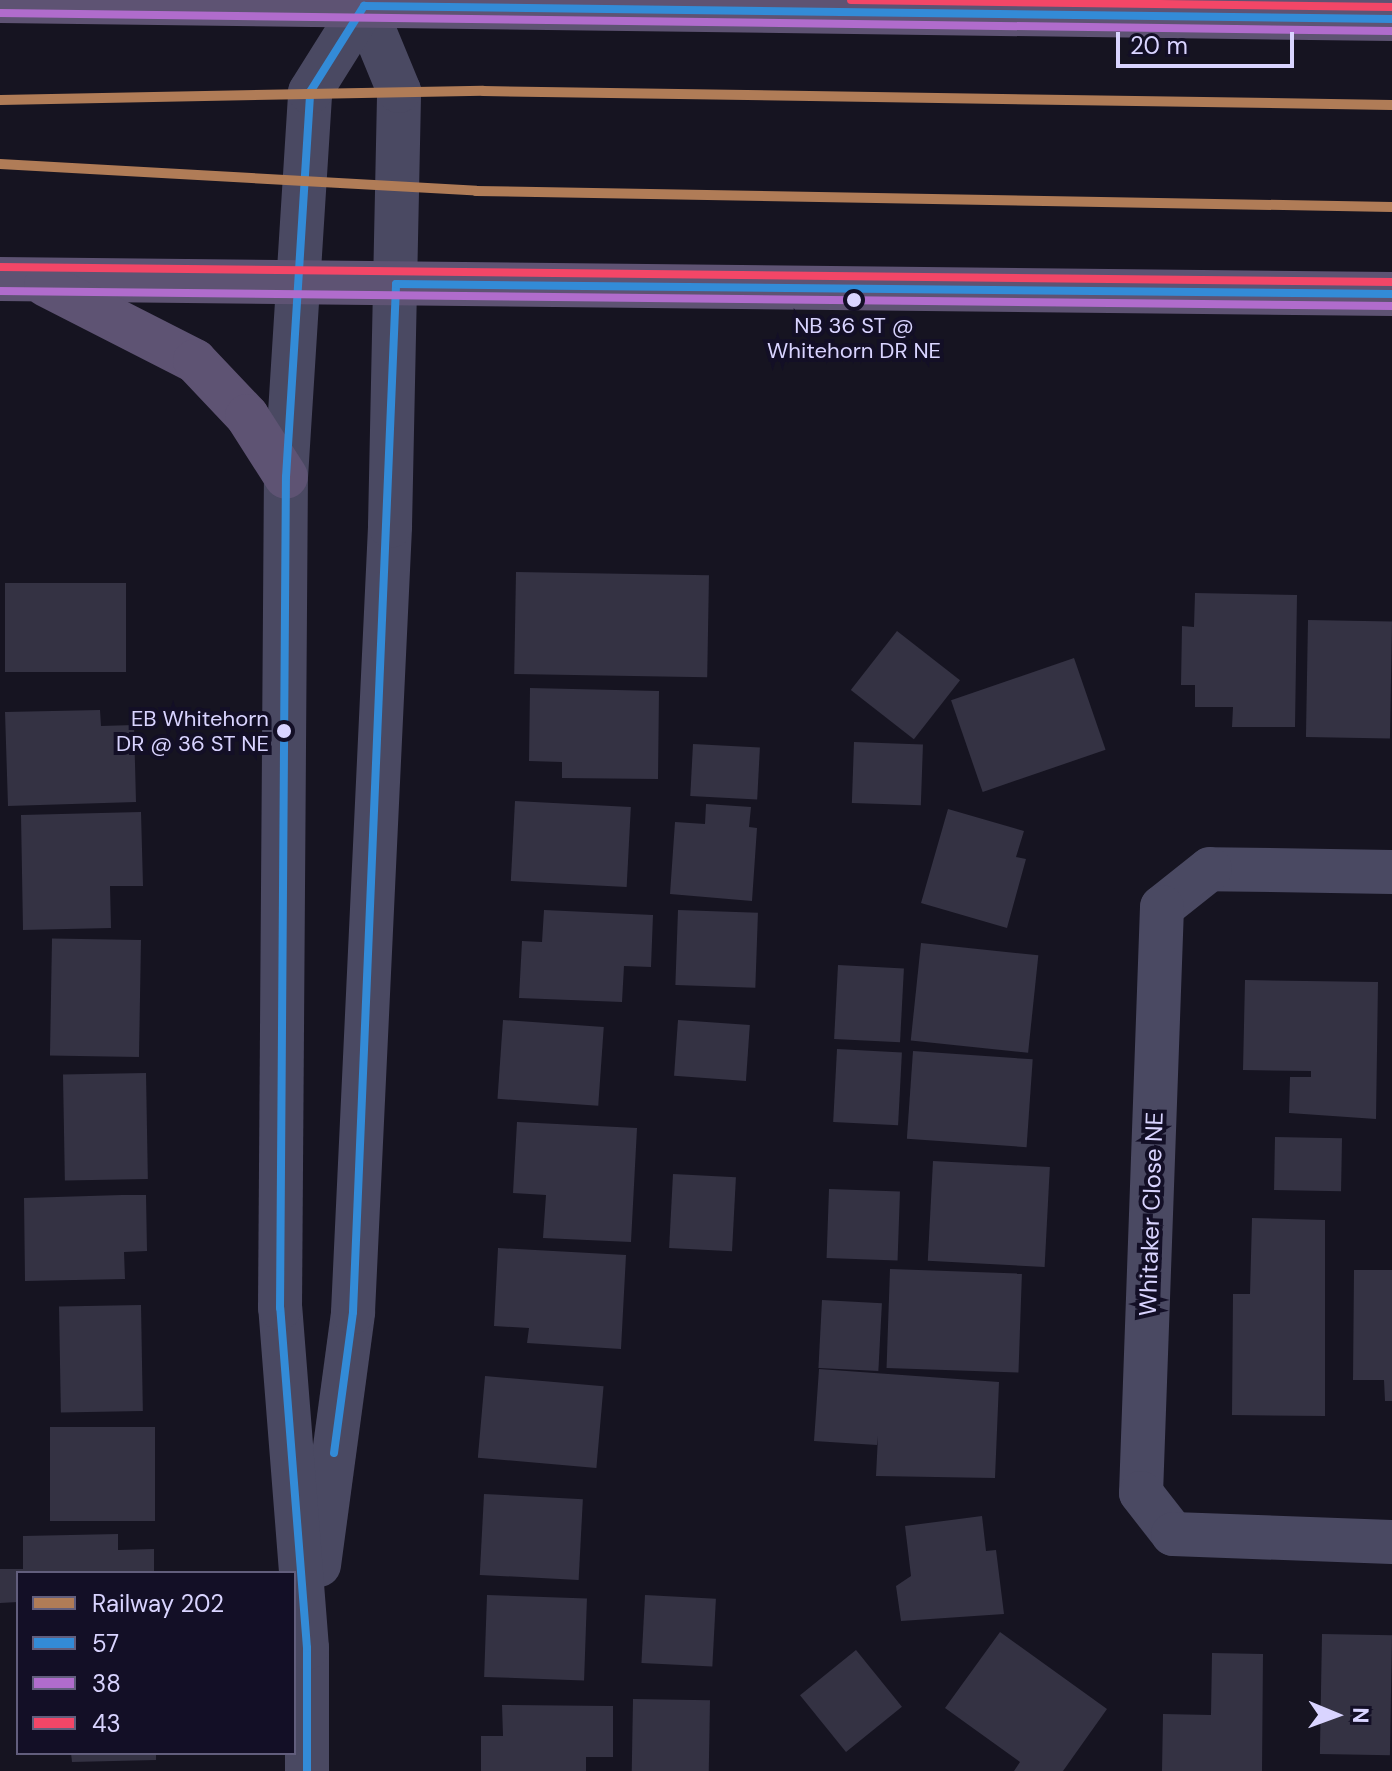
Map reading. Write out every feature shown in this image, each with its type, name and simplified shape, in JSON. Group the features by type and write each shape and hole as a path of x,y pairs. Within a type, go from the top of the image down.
{"main road":[{"path":"0,1 1392,19"},
{"path":"18,280 1392,294"},
{"path":"18,280 195,361 247,416 286,477"}],"street":[{"path":"307,1771 307,1648 280,1308 286,477 295,283 310,92 364,6"},
{"path":"307,1648 353,1312 396,284 399,91 364,6"},
{"name":"Whitaker Close NE","path":"1392,872 1210,869 1162,907 1141,1493 1173,1534 1392,1542"}],"building":[{"path":"516,572 709,575 707,677 514,674"},
{"path":"5,583 126,583 126,672 5,672"},
{"path":"1195,593 1297,595 1295,727 1232,727 1233,707 1195,707 1195,685 1181,685 1182,626 1194,627"},
{"path":"1308,620 1392,621 1390,738 1306,737"},
{"path":"897,631 960,680 914,739 851,690"},
{"path":"1074,658 1106,750 983,792 951,700"},
{"path":"530,688 659,691 658,779 562,778 562,762 529,761"},
{"path":"100,710 101,726 134,725 136,802 8,806 5,712"},
{"path":"854,742 923,744 921,805 852,803"},
{"path":"693,744 760,748 757,799 690,796"},
{"path":"515,801 631,807 627,887 511,881"},
{"path":"706,804 751,807 749,827 757,828 752,901 670,894 675,822 705,824"},
{"path":"948,809 1024,831 1016,857 1026,859 1007,928 921,903"},
{"path":"141,812 143,886 110,886 111,928 23,930 21,815"},
{"path":"544,910 653,915 651,967 624,966 622,1002 519,998 522,941 542,942"},
{"path":"678,910 758,913 755,988 675,985"},
{"path":"52,938 141,940 139,1057 50,1055"},
{"path":"921,943 1038,955 1028,1053 911,1040"},
{"path":"838,965 904,968 900,1042 834,1039"},
{"path":"1245,980 1378,982 1376,1119 1289,1113 1290,1077 1311,1077 1311,1071 1243,1070"},
{"path":"503,1020 604,1027 598,1106 497,1099"},
{"path":"678,1020 750,1025 746,1081 674,1076"},
{"path":"837,1049 902,1052 898,1125 833,1122"},
{"path":"913,1051 1033,1059 1027,1147 907,1139"},
{"path":"146,1073 148,1179 65,1180 63,1074"},
{"path":"517,1122 637,1128 631,1242 543,1238 546,1195 513,1193"},
{"path":"1275,1137 1342,1138 1341,1191 1274,1190"},
{"path":"933,1161 1050,1167 1045,1267 928,1261"},
{"path":"673,1174 736,1177 732,1251 669,1248"},
{"path":"829,1189 900,1191 898,1260 827,1258"},
{"path":"146,1195 147,1251 124,1252 125,1279 25,1281 24,1198"},
{"path":"1252,1218 1325,1220 1325,1416 1232,1415 1233,1294 1250,1294"},
{"path":"498,1248 626,1255 621,1349 527,1343 529,1328 494,1326"},
{"path":"890,1269 1022,1274 1018,1373 887,1368"},
{"path":"1354,1270 1392,1270 1392,1401 1385,1401 1384,1380 1353,1380"},
{"path":"822,1300 882,1303 878,1371 818,1368"},
{"path":"141,1305 143,1411 61,1412 59,1306"},
{"path":"819,1369 999,1382 995,1478 876,1476 878,1436 877,1445 814,1441"},
{"path":"485,1376 604,1386 596,1468 478,1458"},
{"path":"50,1427 155,1427 155,1521 50,1521"},
{"path":"484,1494 583,1499 579,1580 480,1575"},
{"path":"982,1516 986,1551 996,1550 1004,1614 901,1621 896,1586 911,1576 905,1526"},
{"path":"118,1534 118,1550 154,1549 154,1571 16,1571 16,1602 0,1603 0,1569 23,1569 23,1536"},
{"path":"487,1595 587,1598 584,1680 484,1677"},
{"path":"645,1595 716,1599 712,1667 641,1663"},
{"path":"1000,1632 1107,1709 1063,1771 1014,1771 1020,1762 945,1708"},
{"path":"1322,1634 1392,1635 1390,1755 1320,1754"},
{"path":"856,1650 902,1707 846,1752 800,1695"},
{"path":"1212,1653 1263,1654 1262,1771 1162,1771 1163,1714 1211,1715"},
{"path":"633,1699 710,1700 709,1771 632,1771"},
{"path":"502,1705 613,1706 613,1757 586,1757 586,1771 481,1771 481,1736 503,1736"},
{"path":"71,1755 156,1755 156,1760 72,1762"}],"rail line":[{"name":"202","path":"0,100 483,91 1392,105"},
{"name":"202","path":"0,164 476,191 1392,207"}],"transit line":[{"name":"43","path":"851,0 1392,7"},
{"name":"57","path":"307,1771 307,1648 280,1308 286,477 310,92 364,6 1392,19"},
{"name":"38","path":"0,13 1392,31"},
{"name":"43","path":"0,267 1392,282"},
{"name":"57","path":"334,1453 353,1312 396,284 1392,294"},
{"name":"38","path":"0,291 1392,306"}],"place":[{"name":"NB 36 ST @ Whitehorn DR NE","path":"854,300"},
{"name":"EB Whitehorn DR @ 36 ST NE","path":"284,731"}]}
